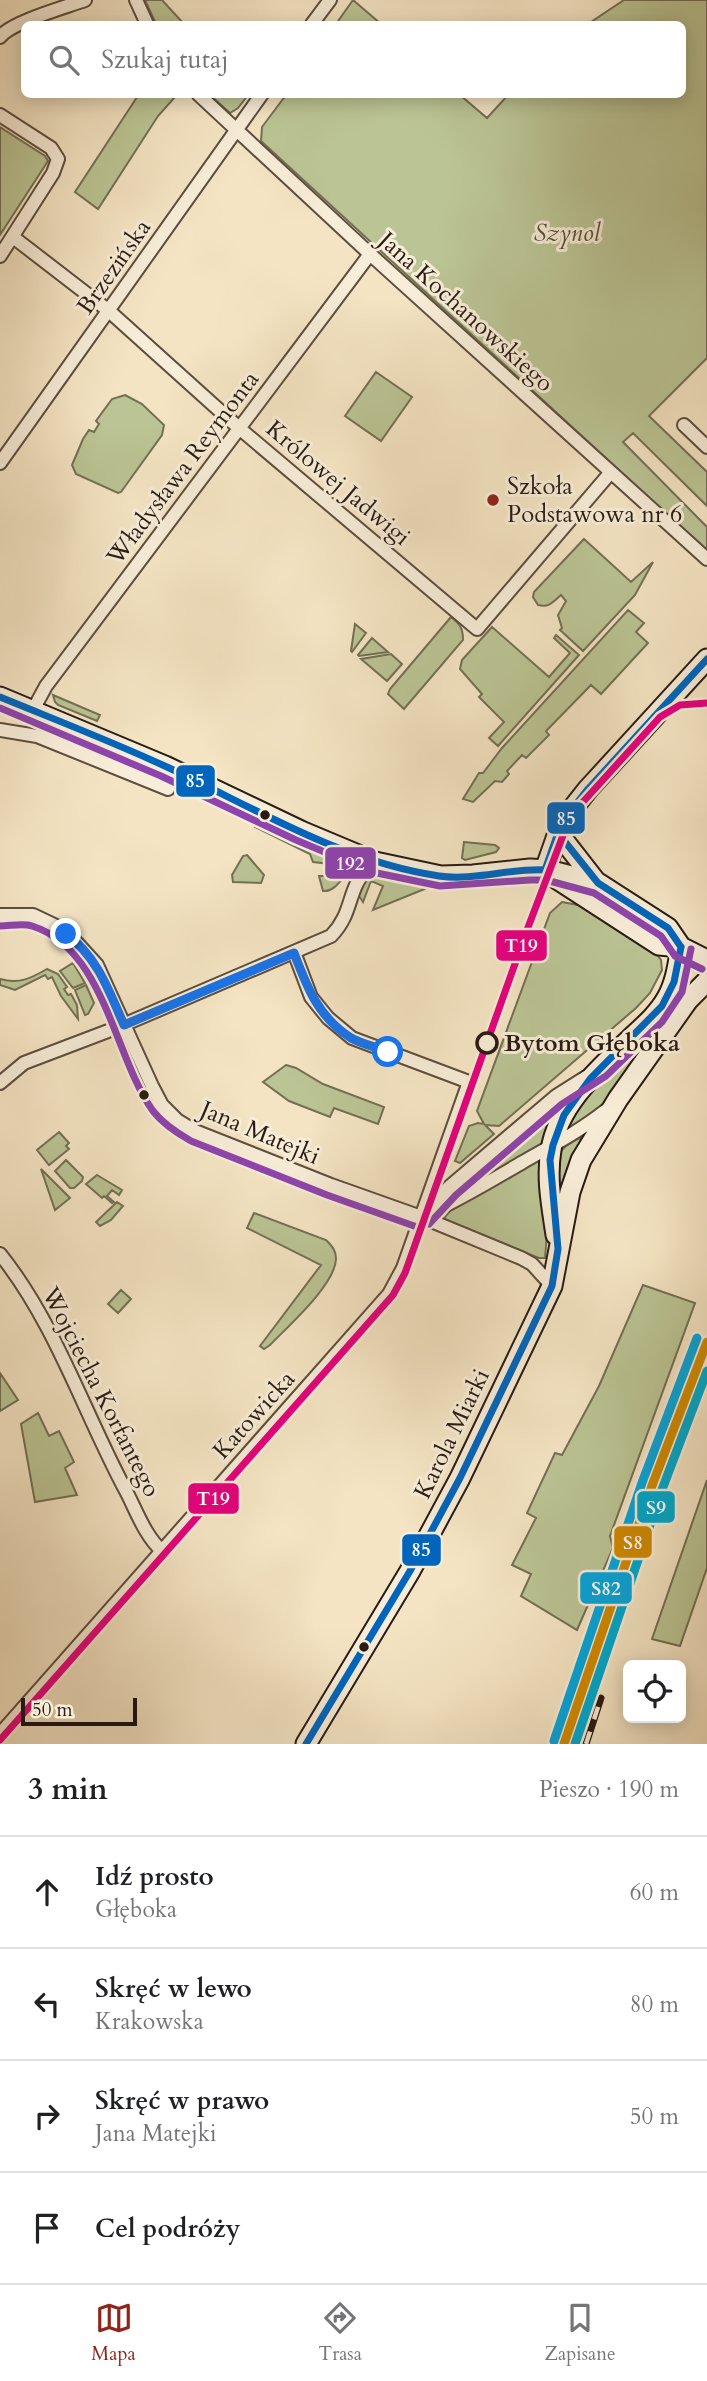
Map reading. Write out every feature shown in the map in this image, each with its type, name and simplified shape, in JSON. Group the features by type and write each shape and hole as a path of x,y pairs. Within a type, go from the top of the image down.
{"main road":[{"path":"545,870 558,833 569,813 707,660"},
{"path":"0,697 165,766 301,831 375,862 441,876 545,870 598,883"},
{"path":"558,833 598,883 668,928 681,947"},
{"path":"545,870 659,945 681,947 707,960"},
{"name":"Karola Miarki","path":"558,1247 548,1182 551,1147 570,1103 663,1005 674,983 681,947"},
{"name":"Karola Miarki","path":"306,1744 416,1559 464,1470 552,1286 575,1175 589,1146 688,1000 707,981"}],"street":[{"path":"27,21 85,0"},
{"path":"136,0 146,21"},
{"path":"314,21 330,0"},
{"path":"1,32 21,23"},
{"name":"Jana Kochanowskiego","path":"202,98 707,559"},
{"name":"Brzezińska","path":"2,455 109,311 259,98"},
{"path":"0,116 51,148 58,159 53,173 0,256"},
{"name":"Królowej Jadwigi","path":"13,237 109,311 239,428 477,629 611,472"},
{"name":"Władysława Reymonta","path":"33,710 46,686 370,254"},
{"path":"684,425 707,447"},
{"path":"0,730 37,736 168,789"},
{"path":"0,1083 24,1063 124,1025 331,936 349,910 356,882 375,862"},
{"name":"Jana Matejki","path":"0,915 33,915 56,926 74,939 97,965 162,1105 177,1120 195,1131 256,1156 421,1217 532,1264 552,1286"},
{"name":"Katowicka","path":"0,1734 389,1294 403,1268 469,1082 352,1038 328,1018 311,997 294,953"},
{"path":"421,1217 449,1187 556,1096 600,1069"},
{"path":"421,1217 456,1201 584,1128 618,1100"},
{"name":"Wojciecha Korfantego","path":"0,1254 31,1300 116,1472 153,1541 162,1550"}],"green space":[{"path":"145,0 162,0 181,21 155,21"},
{"path":"353,0 378,21 338,21"},
{"name":"Szynol","path":"624,0 707,0 707,358 649,416 707,472 707,506 633,433 623,442 707,527 707,551 261,141 262,127 284,98 464,98 487,118 505,98 686,98 686,21 592,21"},
{"path":"136,98 174,98 158,116 98,209 75,192"},
{"path":"213,98 246,98 230,113"},
{"path":"0,127 45,156 48,161 0,235"},
{"path":"376,372 412,397 381,441 345,416"},
{"path":"125,395 142,404 164,425 162,435 118,493 76,474 72,465 83,439 89,430 94,432 99,424 96,421 112,399"},
{"path":"584,539 631,582 653,562 635,595 583,651 560,630 562,628 558,615 566,601 561,595 545,606 538,605 533,597 534,592"},
{"path":"628,610 644,623 636,632 648,643 601,694 591,685 546,731 549,735 526,758 522,755 507,771 509,774 502,782 495,781 473,802 463,799 479,773 483,773 502,748"},
{"path":"451,617 460,627 463,640 404,709 388,694 390,689"},
{"path":"355,624 366,633 352,652 351,651"},
{"path":"492,627 549,677 570,653 554,638 556,635 579,655 498,746 489,738 504,722 479,697 482,694 460,669 462,660"},
{"path":"372,638 388,652 359,656 358,655"},
{"path":"391,654 402,664 387,681 361,659"},
{"path":"53,695 100,715 97,721 58,705"},
{"path":"256,823 339,859 343,866 343,878 332,889 323,891 319,876 339,876 339,865 313,862 310,854 255,827"},
{"path":"464,842 495,845 499,848 496,852 465,860 462,858"},
{"path":"247,855 264,875 261,883 233,882 232,875 243,856"},
{"path":"375,877 427,884 427,888 373,910 383,886 371,881 363,902 359,896 365,881"},
{"path":"562,902 578,905 658,956 662,970 650,993 636,1008 499,1126 485,1125 494,1134 460,1163 455,1161 469,1126 484,1124 477,1111 550,913"},
{"path":"73,963 85,983 73,988 60,971"},
{"path":"47,969 58,974 67,987 64,989 68,995 71,994 77,1005 78,1019 61,996 52,977 48,979 45,975 15,990 0,985 0,979 24,980"},
{"path":"86,985 94,1003 85,1015 75,990"},
{"path":"663,1021 612,1094 596,1112 565,1131 570,1118 592,1088"},
{"path":"286,1065 323,1084 384,1107 378,1124 334,1108 330,1117 289,1101 263,1082"},
{"path":"557,1104 560,1105 547,1141 467,1189 463,1187 463,1183"},
{"path":"59,1132 69,1143 66,1146 69,1149 49,1165 37,1150"},
{"path":"584,1138 562,1192 558,1192 557,1158 564,1147"},
{"path":"540,1159 547,1234 545,1258 445,1221 450,1211"},
{"path":"66,1160 83,1177 74,1188 70,1188 55,1171"},
{"path":"41,1169 70,1198 55,1210"},
{"path":"97,1175 122,1190 119,1195 112,1190 107,1196 114,1202 104,1196 102,1198 86,1184"},
{"path":"117,1202 123,1206 111,1220 100,1226 96,1222"},
{"path":"254,1213 326,1240 336,1256 334,1269 319,1293 264,1349 260,1346 321,1265 247,1228"},
{"path":"643,1285 695,1303 610,1536 613,1548 577,1630 521,1596 531,1574 512,1565 536,1518 527,1513 555,1453 562,1455 599,1386"},
{"path":"121,1290 131,1299 118,1313 108,1304"},
{"path":"0,1373 18,1400 0,1411"},
{"path":"38,1413 49,1436 59,1431 74,1462 65,1468 77,1495 35,1502 21,1424"},
{"path":"707,1480 707,1568 680,1646 652,1639"}],"railway":[{"path":"586,1744 601,1698"}],"transit line":[{"name":"85","path":"0,697 147,758 334,846 403,869 439,876 465,877 545,870 558,833 569,813 707,659"},
{"name":"T19","path":"0,1740 393,1295 405,1273 567,825 582,803 660,717 680,705 707,703"},
{"name":"192","path":"0,708 161,776 296,840 372,872 440,886 546,880 594,893 661,936 675,956 702,969"},
{"name":"85","path":"558,833 598,883 668,928 681,947"},
{"name":"192","path":"0,926 32,926 57,938 76,957 92,980 140,1088 153,1111 170,1128 191,1141 327,1195 417,1227"},
{"name":"85","path":"306,1744 410,1571 460,1478 552,1286 558,1249 550,1160 564,1115 590,1079 662,1006 674,982 681,947"},
{"name":"192","path":"429,1224 456,1195 562,1104 606,1076 662,1022 682,992 691,949"},
{"name":"S82","path":"554,1741 643,1480 697,1338"},
{"name":"S8","path":"564,1744 653,1483 707,1342"},
{"name":"S9","path":"575,1744 663,1487 707,1371"}],"place":[{"name":"Szkoła Podstawowa nr 6","path":"493,500"},
{"name":"Bytom Głęboka","path":"487,1043"}],"route":[{"path":"66,934 97,965 124,1025 294,953 311,997 328,1018 352,1038 388,1052"}]}
